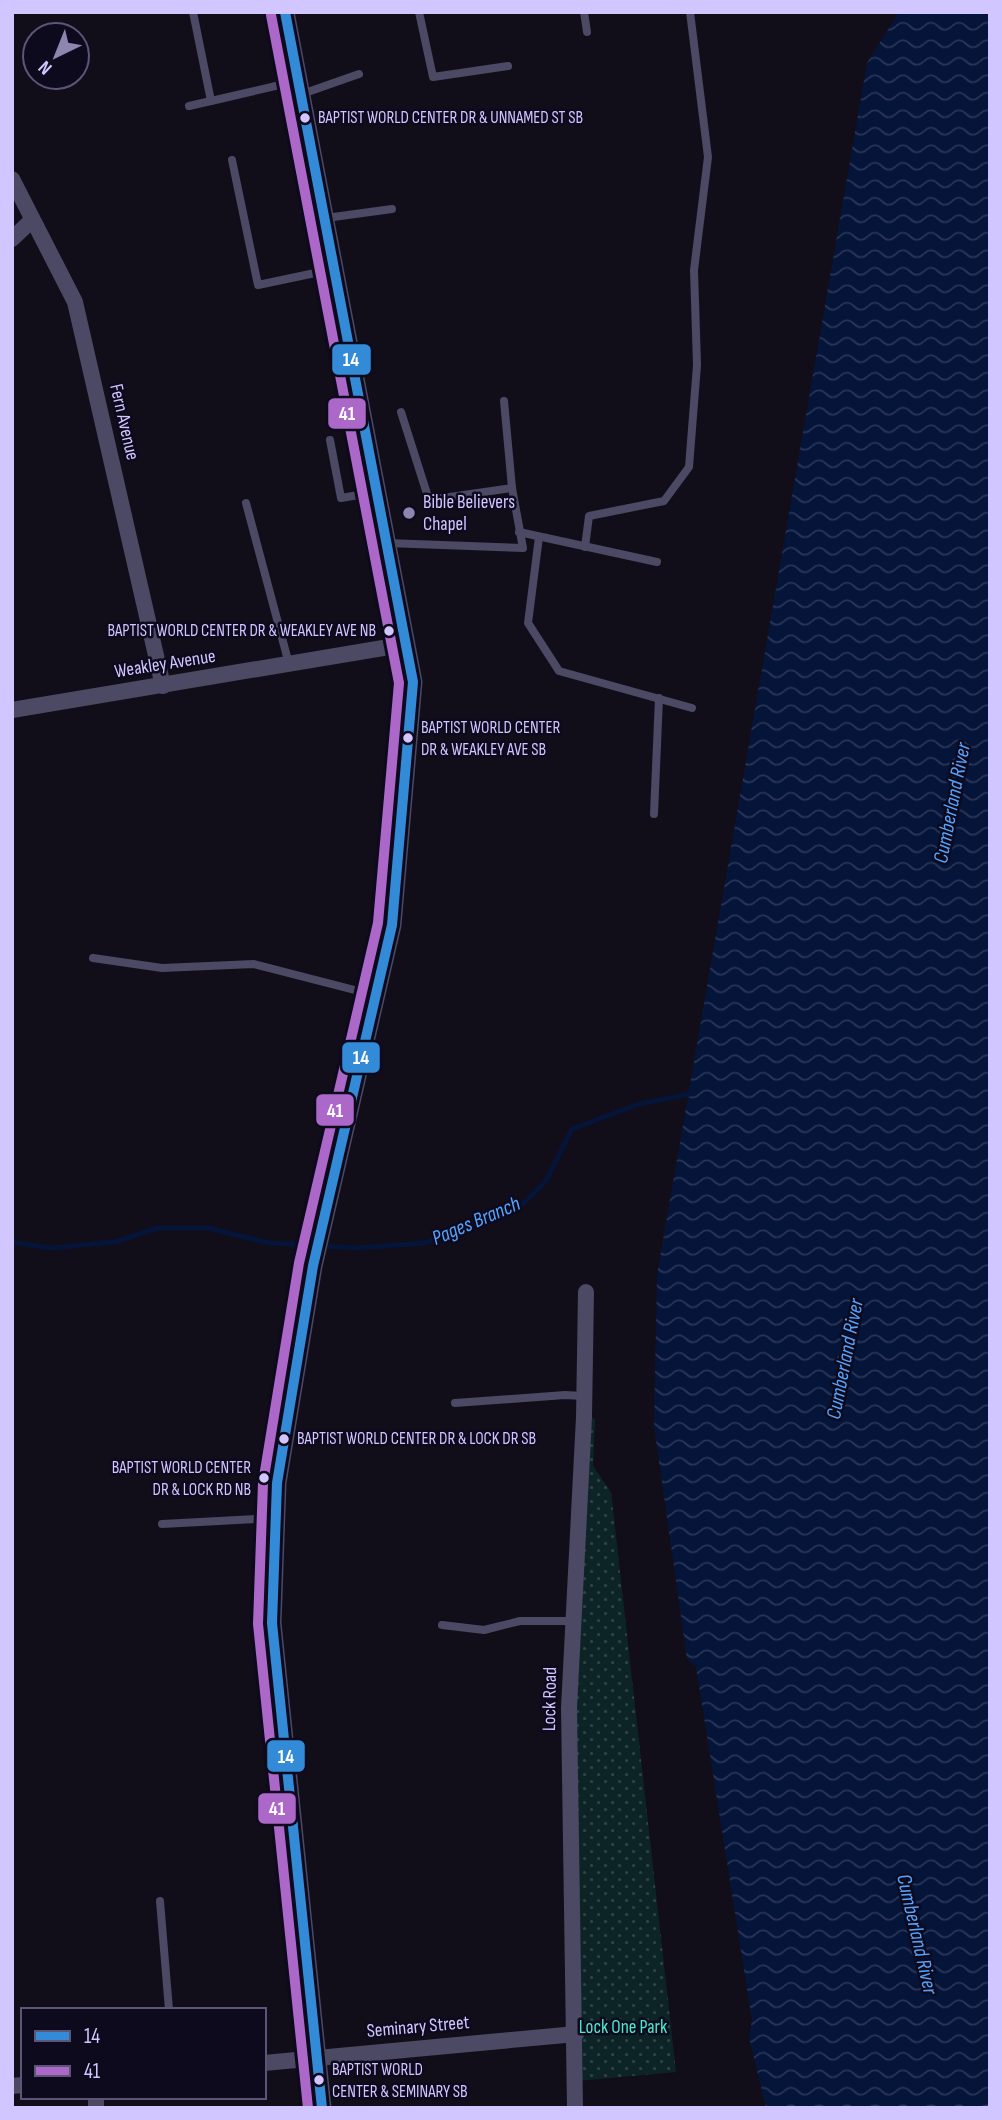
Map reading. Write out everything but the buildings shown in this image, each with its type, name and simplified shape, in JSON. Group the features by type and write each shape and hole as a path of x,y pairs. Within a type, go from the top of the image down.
{"street":[{"path":"285,12 407,644 412,682 392,925 349,1106 296,1355 277,1482 272,1623 322,2108"},
{"name":"Fern Avenue","path":"12,179 75,302 163,686"},
{"path":"12,239 32,220"},
{"name":"Weakley Avenue","path":"12,710 407,644"},
{"name":"Lock Road","path":"575,2108 576,2034 569,1708 584,1396 586,1292"},
{"name":"Seminary Street","path":"266,2063 576,2034"}],"lane":[{"path":"193,12 211,101"},
{"path":"419,12 433,77 509,66"},
{"path":"584,12 587,32"},
{"path":"585,547 589,516 664,500 689,467 697,365 694,270 708,157 690,12"},
{"path":"188,106 299,88 359,74"},
{"path":"232,160 258,285 334,270"},
{"path":"323,218 392,209"},
{"path":"387,543 523,548 512,488 504,401"},
{"path":"401,412 429,500 512,488"},
{"path":"330,440 341,498 376,492"},
{"path":"246,503 289,664"},
{"path":"519,532 657,562"},
{"path":"539,537 528,623 559,671 692,708"},
{"path":"654,814 659,698"},
{"path":"93,958 162,968 254,964 374,995"},
{"path":"455,1403 584,1396"},
{"path":"162,1524 276,1518"},
{"path":"442,1625 484,1630 520,1621 574,1621"},
{"path":"160,1901 169,2008"}],"green space":[{"name":"Lock One Park","path":"584,1417 595,1419 593,1466 611,1492 676,2072 577,2081 569,1708"}],"water":[{"name":"Cumberland River","path":"899,12 990,12 990,2108 766,2108 749,2037 752,2020 696,1667 687,1659 654,1426 657,1275 867,63"}],"waterway":[{"name":"Pages Branch","path":"322,1246 357,1248 425,1243 524,1203 546,1181 572,1129 639,1104 695,1093"},
{"name":"Pages Branch","path":"12,1242 51,1248 115,1242 158,1228 208,1228 269,1243 312,1245"}],"transit line":[{"name":"14","path":"285,12 413,682 392,925 313,1266 277,1483 272,1623 322,2108"},
{"name":"41","path":"271,15 399,683 378,923 299,1263 263,1483 258,1624 308,2108"}],"place":[{"name":"BAPTIST WORLD CENTER DR & UNNAMED ST SB","path":"305,118"},
{"name":"Bible Believers Chapel","path":"409,513"},
{"name":"BAPTIST WORLD CENTER DR & WEAKLEY AVE NB","path":"389,631"},
{"name":"BAPTIST WORLD CENTER DR & WEAKLEY AVE SB","path":"408,738"},
{"name":"BAPTIST WORLD CENTER DR & LOCK DR SB","path":"284,1439"},
{"name":"BAPTIST WORLD CENTER DR & LOCK RD NB","path":"264,1478"},
{"name":"BAPTIST WORLD CENTER & SEMINARY SB","path":"319,2080"}]}
